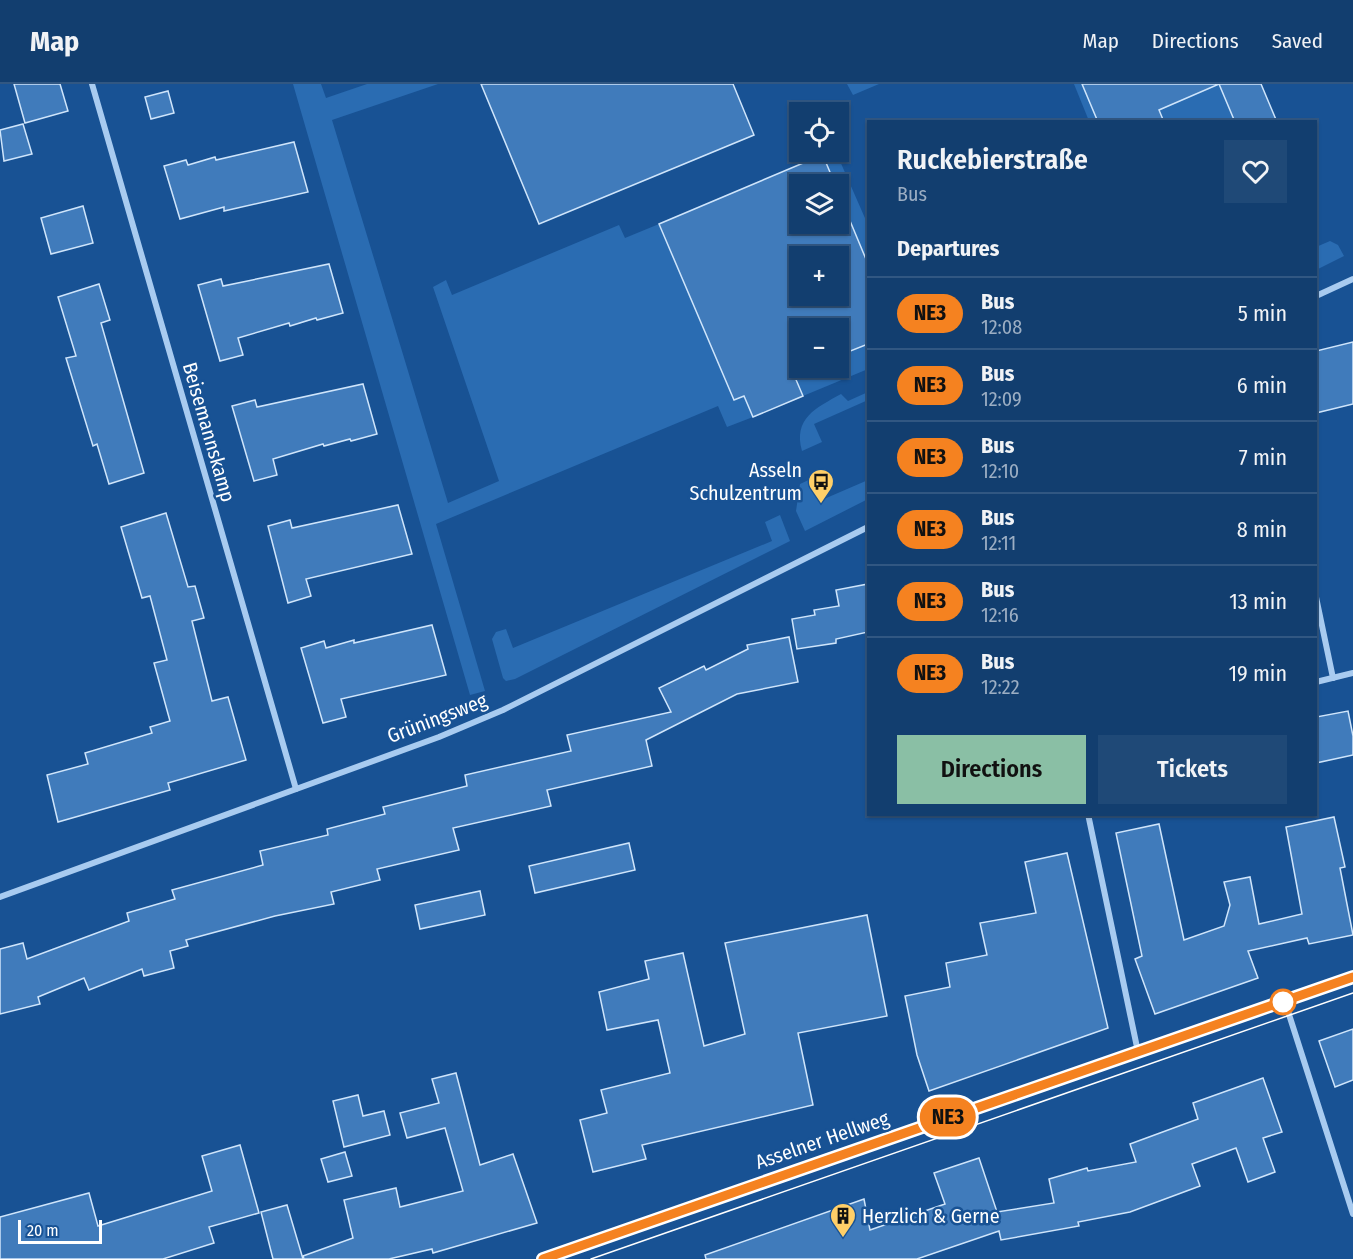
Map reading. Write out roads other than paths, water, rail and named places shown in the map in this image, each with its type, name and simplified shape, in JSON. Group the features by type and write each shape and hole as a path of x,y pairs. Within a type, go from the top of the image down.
{"main road":[{"name":"Asselner Hellweg","path":"543,1259 1353,977"}],"street":[{"name":"Beisemannskamp","path":"92,84 296,789"},
{"path":"1317,296 1353,279"},
{"name":"Grüningsweg","path":"0,897 296,789 503,710 867,528"},
{"path":"1317,602 1333,678"},
{"path":"1317,682 1353,673"},
{"path":"1088,816 1138,1052"},
{"path":"1285,1002 1353,1214"}],"tram line":[{"path":"591,1259 1353,993"}],"place":[{"name":"Asseln Schulzentrum","path":"821,505"},
{"name":"Herzlich & Gerne","path":"843,1239"}]}
